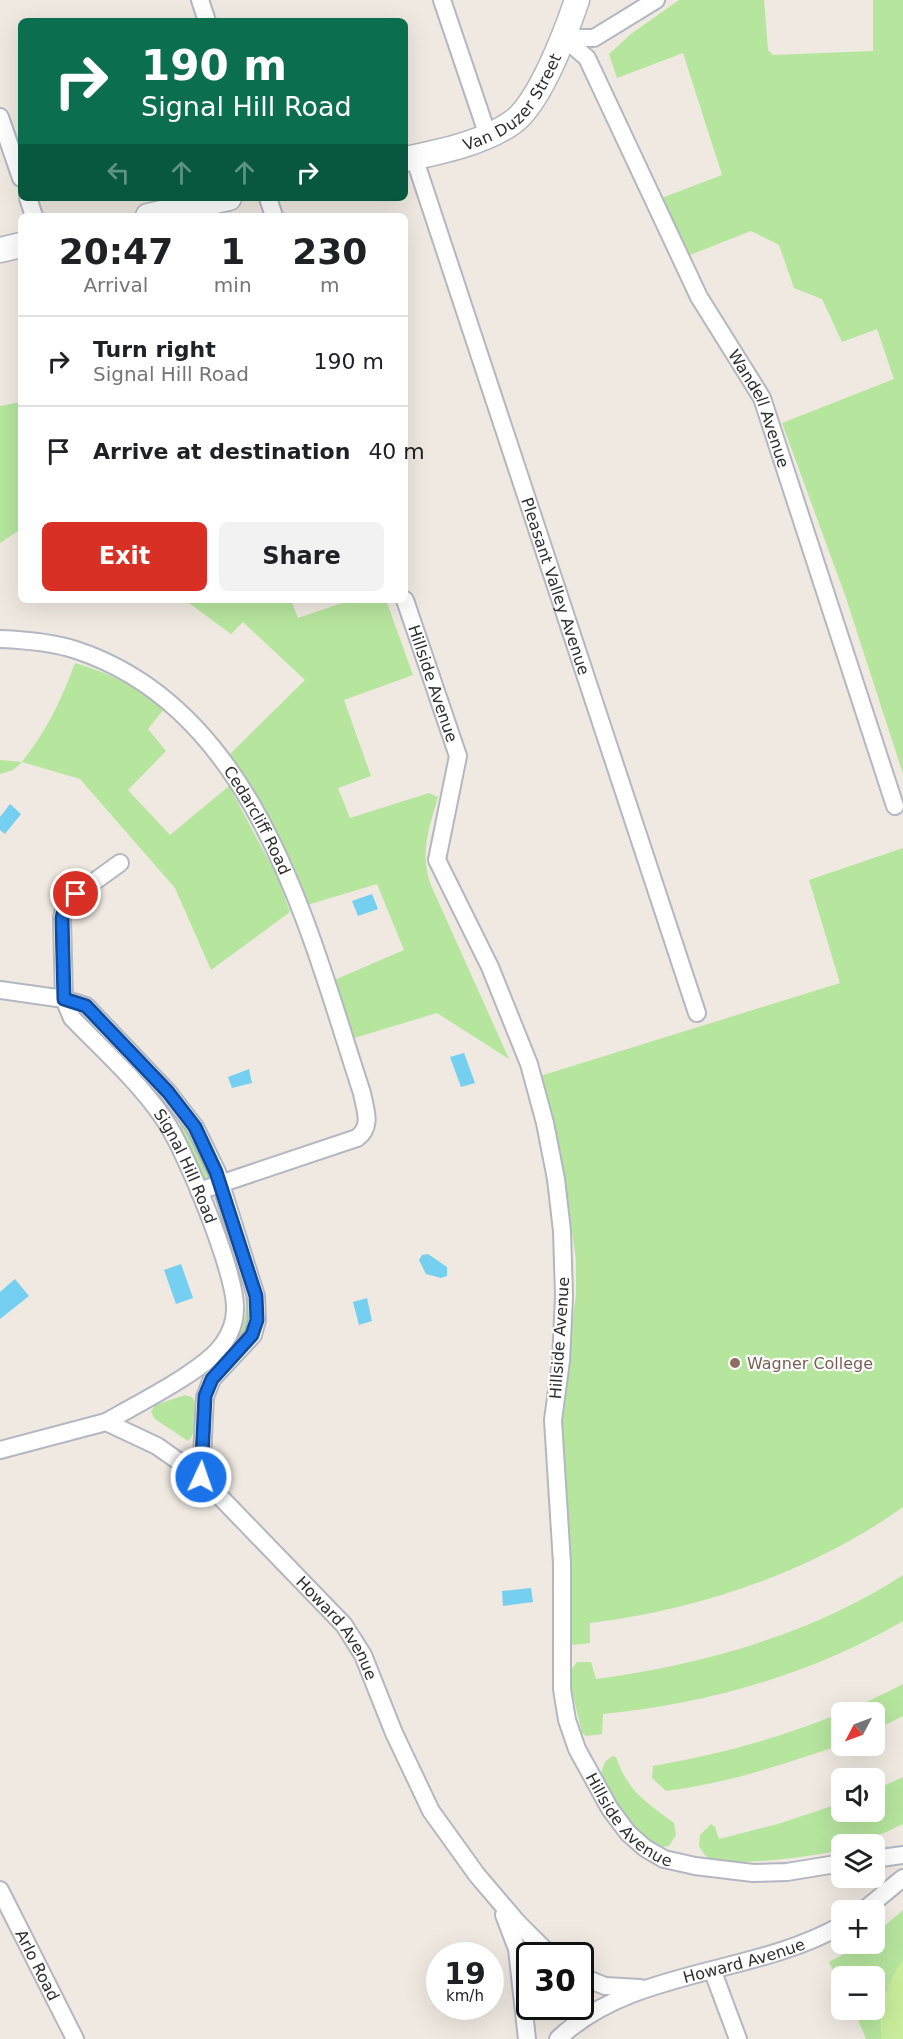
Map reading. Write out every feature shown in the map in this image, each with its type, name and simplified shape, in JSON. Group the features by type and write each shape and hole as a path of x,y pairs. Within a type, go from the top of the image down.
{"main road":[{"name":"Van Duzer Street","path":"410,158 488,136 515,121 530,102 564,38 577,0"},
{"path":"162,213 216,201"},
{"path":"0,250 18,246"}],"street":[{"path":"200,0 206,18"},
{"path":"442,0 488,136"},
{"path":"564,38 594,38 656,0"},
{"name":"Wandell Avenue","path":"564,38 586,58 699,297 762,398 895,806"},
{"path":"0,117 18,169"},
{"name":"Pleasant Valley Avenue","path":"410,158 697,1013"},
{"name":"Hillside Avenue","path":"406,603 458,756 437,860 490,967 529,1064 545,1122 556,1179 562,1231 564,1296 561,1361 553,1420 562,1563 562,1689 567,1720 576,1749 610,1809 628,1833 645,1848 664,1858 695,1866 753,1873 787,1872 831,1865"},
{"name":"Cedarcliff Road","path":"0,639 38,641 76,650 124,672 162,695 199,731 230,770 254,807 295,893 362,1093 368,1124 366,1132 357,1138 220,1184"},
{"name":"Signal Hill Road","path":"120,863 66,902 62,918 64,999 72,1018 162,1115 174,1135 199,1191 232,1285 235,1311 231,1329 214,1364 212,1379 205,1396 201,1477"},
{"name":"Signal Hill Road","path":"0,990 64,999 86,1006 177,1103 205,1144 220,1184 258,1308 252,1335 214,1364"},
{"path":"162,1115 177,1103"},
{"path":"199,1191 220,1184"},
{"path":"0,1450 106,1422 214,1364"},
{"name":"Howard Avenue","path":"106,1422 157,1446 201,1477 344,1625 363,1655 394,1733 431,1810 496,1898 538,1942"},
{"path":"885,1857 903,1855"},
{"path":"876,1900 903,1878"},
{"name":"Arlo Road","path":"0,1890 75,2039"},
{"name":"Howard Avenue","path":"496,1898 517,1949 526,2039"},
{"name":"Howard Avenue","path":"558,2039 597,2009 643,1988 713,1972 820,1938 831,1932"},
{"path":"713,1972 738,2039"},
{"name":"Howard Avenue","path":"594,1982 605,1986 643,1988"}],"green space":[{"path":"679,0 764,0 768,50 773,55 873,51 873,0 903,0 903,774 845,595 782,423 894,379 877,329 842,342 822,299 794,288 779,245 751,231 690,255 659,199 722,175 683,53 617,78 609,54 631,34"},
{"path":"18,403 18,531 0,543 0,406"},
{"path":"189,603 292,603 298,618 342,603 387,603 413,675 344,700 371,776 338,788 350,818 429,793 438,797 426,850 430,883 509,1059 437,1013 351,1039 332,981 404,950 377,884 307,905 263,807 230,754 305,680 243,622 231,634"},
{"path":"75,663 133,687 164,709 148,729 166,751 128,790 170,835 229,786 277,876 290,912 211,970 175,888 80,779 22,762 53,715"},
{"path":"0,760 22,762 13,770 0,774"},
{"name":"Wagner College","path":"903,848 903,1507 831,1551 793,1569 714,1597 673,1608 590,1623 590,1643 573,1645 569,1641 570,1530 560,1449 562,1388 576,1295 576,1260 564,1173 554,1128 537,1077 840,983 809,880"},
{"path":"181,1121 202,1150 211,1179 203,1179 180,1130"},
{"path":"220,1215 223,1215 238,1258 249,1306 249,1320 245,1332 224,1357 242,1326 246,1303 237,1267 218,1219"},
{"path":"185,1395 192,1397 197,1413 194,1432 188,1441 155,1419 151,1412 155,1405"},
{"path":"903,1575 903,1621 868,1640 796,1671 758,1684 681,1703 603,1714 602,1734 586,1736 582,1733 568,1674 577,1662 591,1662 596,1679 676,1665 716,1655 755,1644 832,1614"},
{"path":"903,1684 903,1716 885,1725 885,1702 866,1702"},
{"path":"831,1717 831,1748 750,1774 688,1788 666,1791 652,1778 653,1766 718,1753"},
{"path":"612,1756 616,1757 632,1788 674,1823 676,1835 669,1846 660,1847 640,1833 616,1806 601,1773 605,1762"},
{"path":"903,1777 903,1824 882,1834 831,1834 831,1852 776,1860 738,1862 711,1859 699,1846 700,1835 711,1824 715,1827 719,1839 778,1824 831,1806 831,1822 885,1822 885,1785"},
{"path":"903,1910 903,1960 885,1995 885,1966 831,1966 829,1962 844,1954 885,1954 885,1925"},
{"path":"903,1960 903,2039 882,2039 885,1998"},
{"path":"858,2020 881,2020 882,2039 866,2039"}],"water":[{"path":"10,804 21,814 5,834 0,830 0,817"},
{"path":"372,894 378,909 358,916 352,901"},
{"path":"464,1053 475,1083 461,1087 450,1057"},
{"path":"249,1069 252,1083 232,1088 228,1077"},
{"path":"428,1254 447,1267 447,1276 441,1278 426,1274 419,1260 422,1255"},
{"path":"181,1264 193,1298 176,1304 164,1270"},
{"path":"15,1279 29,1296 0,1319 0,1292"},
{"path":"367,1298 372,1321 359,1325 353,1302"},
{"path":"531,1588 533,1602 503,1606 502,1591"}],"place":[{"name":"Wagner College","path":"735,1363"}],"route":[{"path":"76,894 66,902 62,918 64,999 86,1006 168,1092 195,1127 205,1144 216,1172 256,1296 257,1320 252,1335 242,1349 212,1379 205,1396 201,1477"}]}
